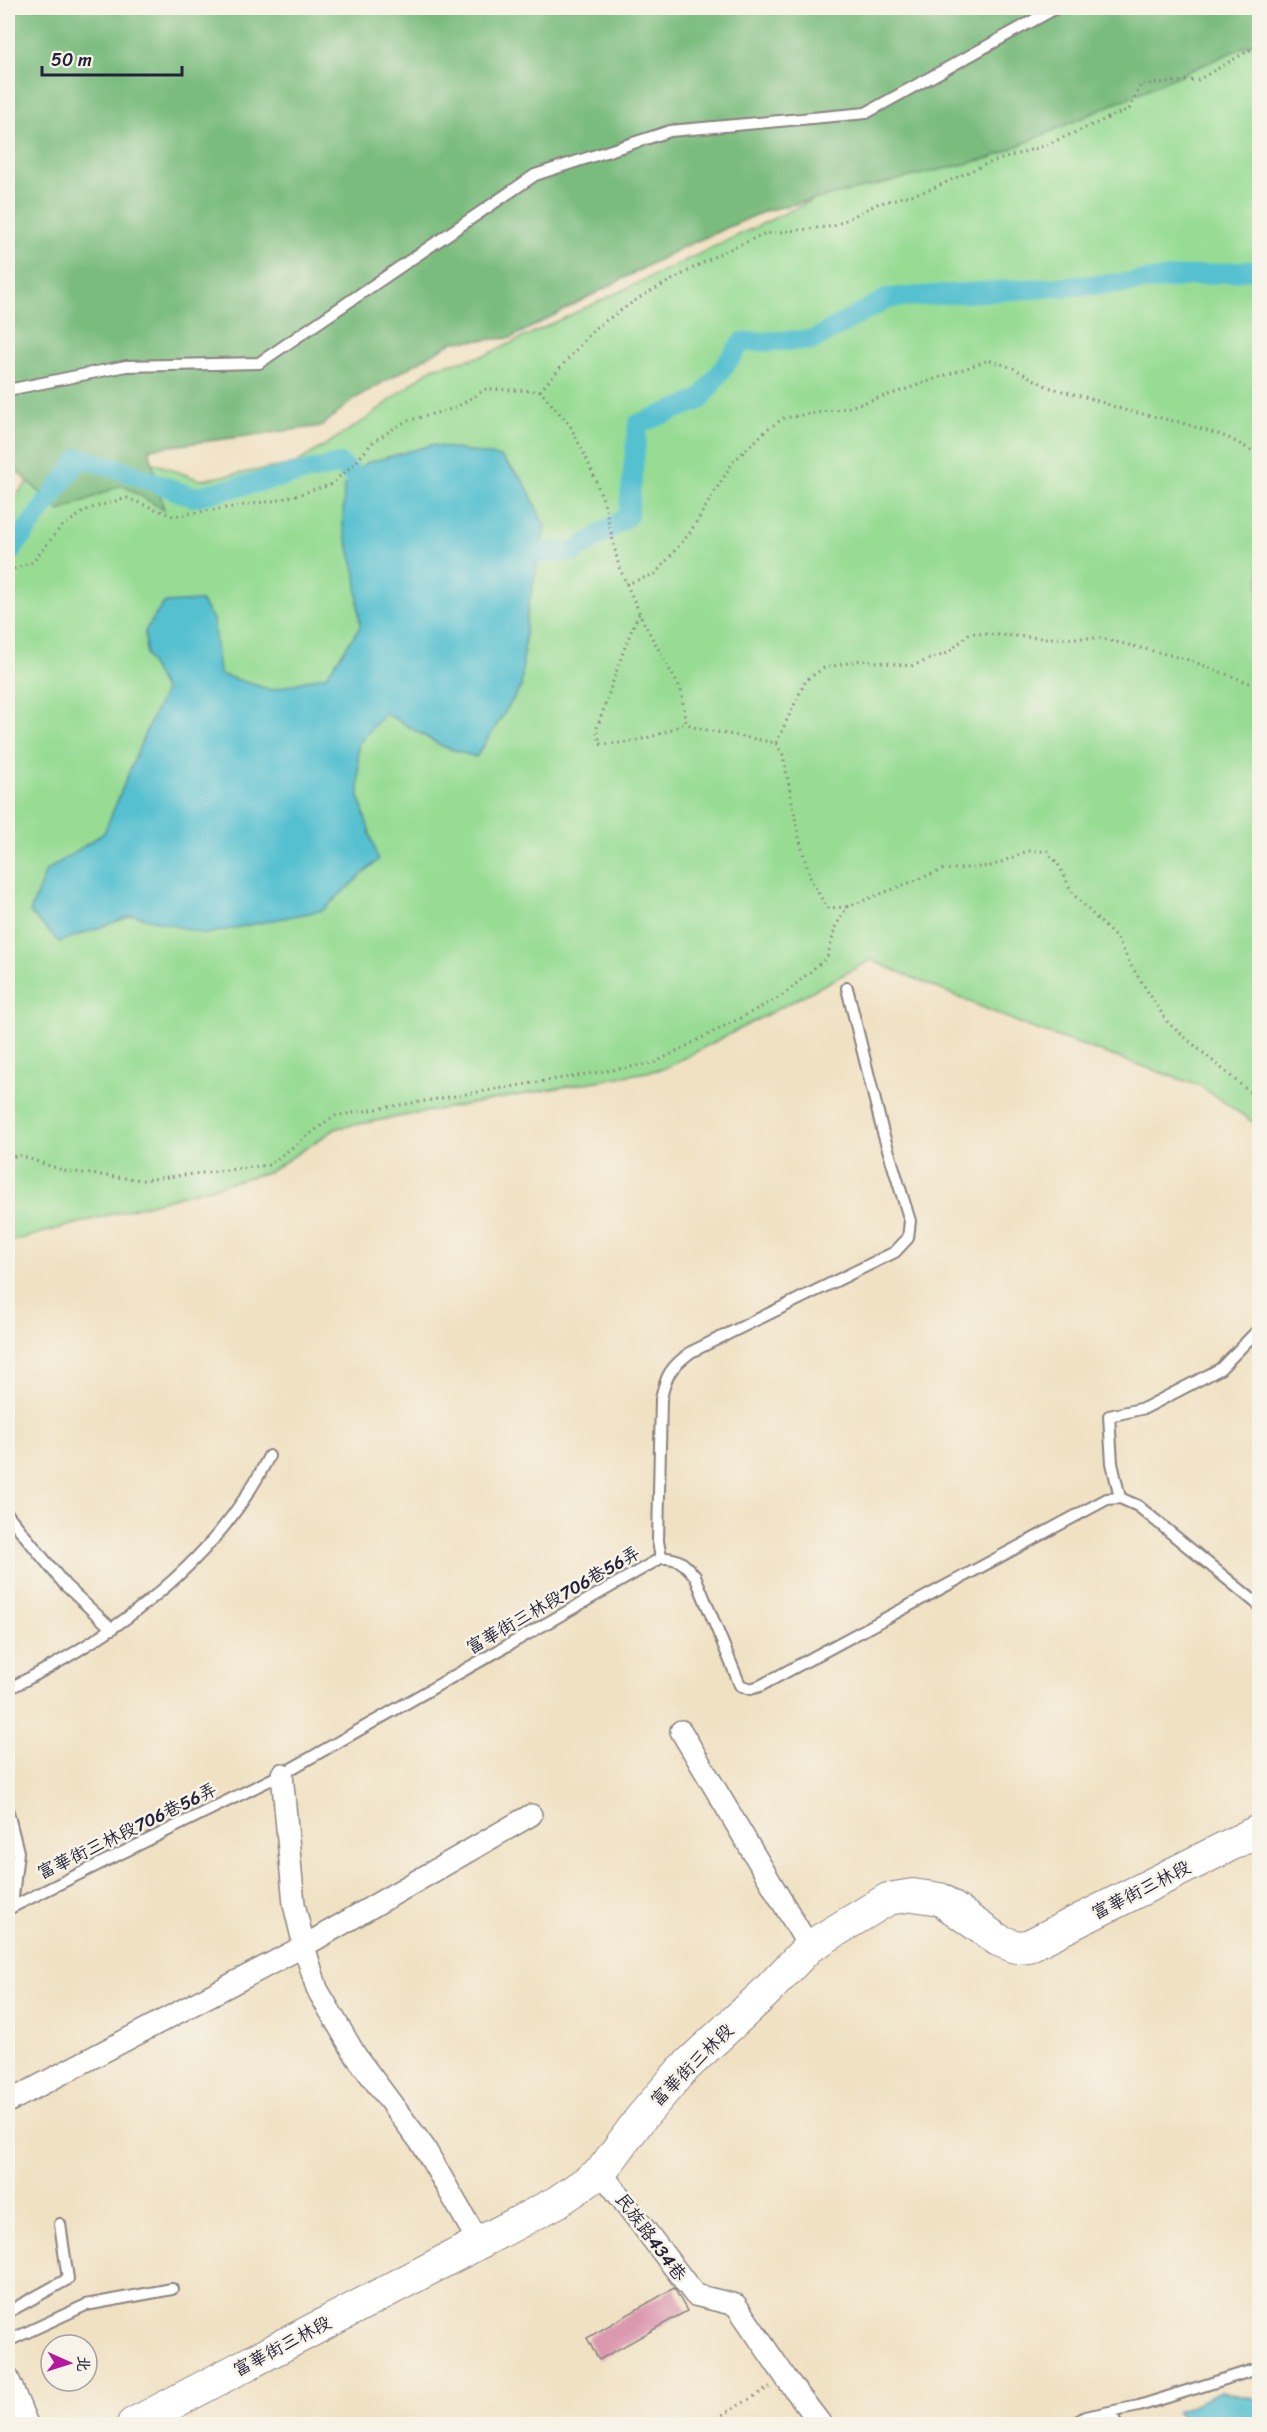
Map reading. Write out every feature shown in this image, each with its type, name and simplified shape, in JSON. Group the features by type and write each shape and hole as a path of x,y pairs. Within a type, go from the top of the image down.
{"street":[{"path":"681,1731 809,1947"},
{"path":"282,1774 294,1904 317,1989 356,2056 424,2147 479,2243"},
{"path":"8,2102 304,1946 531,1815"},
{"name":"富華街三林段","path":"133,2424 556,2202 601,2172 640,2119 681,2071 765,1993 809,1947 888,1899 913,1895 940,1899 998,1940 1016,1947 1028,1946 1260,1830"},
{"name":"民族路434巷","path":"601,2172 695,2295 736,2305 821,2424"},
{"path":"8,2378 27,2424"}],"lane":[{"path":"8,390 126,366 259,363 535,174 670,131 866,113 1056,8"},
{"path":"661,1558 658,1541 661,1399 665,1380 674,1365 692,1352 895,1252 908,1238 910,1221 883,1132 847,988"},
{"path":"1260,1328 1220,1369 1145,1408 1109,1416 1112,1463 1119,1498 1138,1506 1260,1606"},
{"path":"8,1689 54,1666 153,1600 200,1553 253,1488 268,1456"},
{"name":"富華街三林段706巷56弄","path":"10,1907 282,1774 661,1558 672,1557 684,1562 695,1576 740,1685 750,1689 760,1686 1107,1499 1119,1498"},
{"path":"8,1515 65,1585 112,1629"},
{"path":"8,1812 18,1852 10,1907"},
{"path":"8,2312 68,2279 60,2224"},
{"path":"8,2342 86,2305 172,2289"},
{"path":"1073,2424 1085,2418 1139,2406 1260,2368"},
{"path":"1111,2412 1116,2424"}],"path":[{"path":"540,391 596,328 639,298 719,254 764,234 834,226 877,204 929,190 986,164 1046,146 1129,108 1141,84 1198,80 1260,44"},
{"path":"626,584 655,574 689,534 733,462 769,428 784,418 846,408 989,360 1013,368 1048,387 1227,437 1260,455"},
{"path":"8,571 33,562 60,528 88,509 127,498 173,516 279,500 330,485 355,463 374,441 406,421 455,408 486,389 540,391 570,425 592,471 604,502 619,567 639,614 681,690 686,723"},
{"path":"639,614 624,645 613,688 596,730 601,744 618,744 657,737 686,723"},
{"path":"776,743 806,680 824,668 861,660 911,666 948,653 970,633 1041,638 1100,638 1186,659 1260,687"},
{"path":"686,723 696,728 776,743 783,755 799,838 811,880 827,908 847,907 942,870 992,866 1026,851 1047,850 1058,864 1073,894 1118,939 1130,964 1168,1023 1260,1101"},
{"path":"8,1159 18,1155 65,1171 143,1180 270,1165 334,1116 654,1062 782,996 827,957 836,926 847,907"},
{"path":"707,2424 786,2378"}],"green space":[{"path":"8,8 1259,8 1260,40 990,158 765,211 681,248 511,338 453,342 354,399 322,426 149,449 164,510 122,485 60,511 17,471 8,474"},
{"path":"1217,8 1259,8 1259,1126 1200,1086 1029,1027 871,960 663,1069 337,1128 269,1172 8,1242 8,504 53,455 143,459 200,480 295,464 365,420 432,368 486,355"}],"water":[{"path":"432,445 501,457 525,483 545,527 527,613 521,687 476,757 442,746 385,713 358,744 359,797 378,860 323,910 205,934 134,915 59,942 30,912 46,871 104,833 165,691 146,655 145,631 164,603 201,601 213,619 219,674 272,690 327,675 360,627 356,574 343,526 344,486 366,463"},
{"path":"1221,2392 1259,2399 1259,2424 1187,2424 1176,2412"}],"building":[{"path":"674,2288 687,2311 599,2360 587,2338"}],"waterway":[{"path":"513,554 576,551 628,516 638,424 700,400 742,342 813,340 888,298 1123,283 1260,269"},
{"path":"8,555 80,458 119,469 193,497 340,464 375,491"}]}
